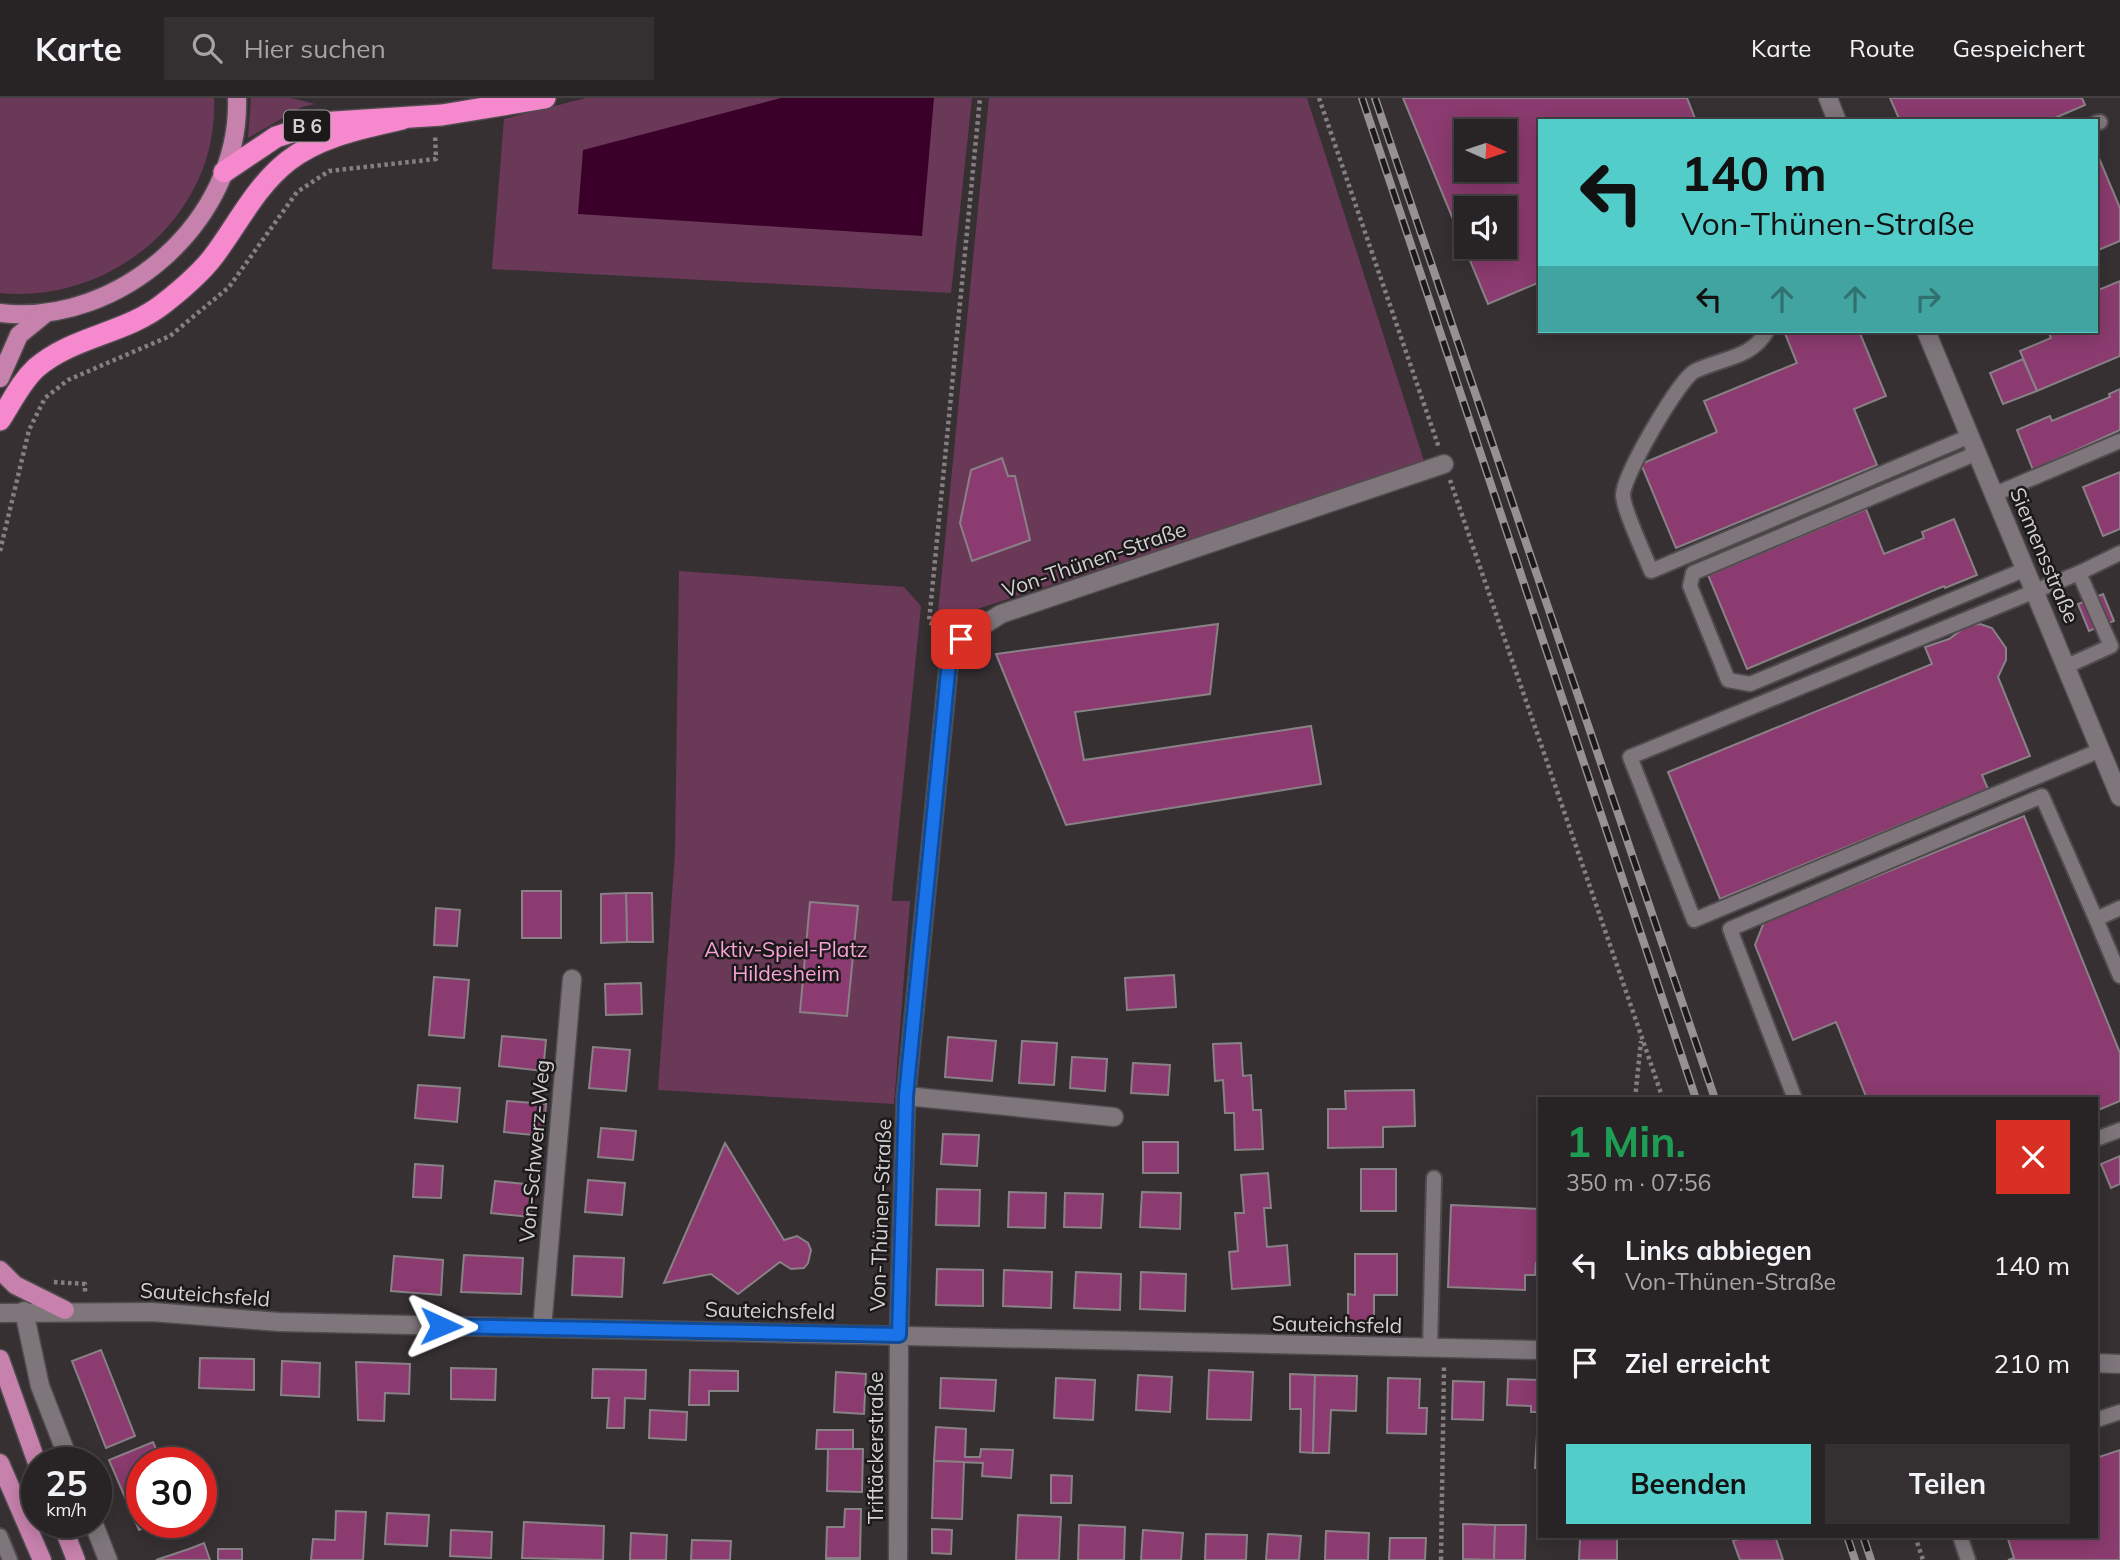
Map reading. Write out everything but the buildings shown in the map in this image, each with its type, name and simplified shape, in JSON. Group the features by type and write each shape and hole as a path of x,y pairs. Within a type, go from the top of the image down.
{"highway":[{"name":"B 6","path":"224,172 276,138 298,128 340,121 401,119 545,98"},
{"path":"0,420 20,387 50,357 141,318 181,290 212,257 259,190 290,159 332,137 401,119"}],"main road":[{"path":"0,313 46,313 90,303 116,291 162,260 199,219 224,172 233,139 237,98"},
{"path":"0,378 19,335 46,313"},
{"path":"0,1270 15,1285 65,1310"},
{"path":"0,1359 31,1447"},
{"path":"0,1463 42,1560"},
{"path":"67,1538 76,1560"}],"street":[{"path":"1828,98 1836,119"},
{"name":"Siemensstraße","path":"1927,333 2120,797"},
{"name":"Von-Thünen-Straße","path":"899,1335 906,1096 949,662 961,639 1001,614 1444,464"},
{"name":"Von-Schwerz-Weg","path":"542,1328 572,978"},
{"name":"Von-Thünen-Straße","path":"906,1096 1114,1117"},
{"name":"Sauteichsfeld","path":"0,1313 65,1310 152,1312 279,1322 1538,1350"},
{"path":"24,1311 30,1350 40,1386 64,1447"},
{"name":"Triftäckerstraße","path":"898,1560 899,1335"},
{"path":"2098,1363 2120,1364"},
{"path":"99,1538 108,1560"}],"lane":[{"path":"1767,333 1759,346 1692,372 1632,465 1623,496 1651,571 1974,445"},
{"path":"1995,494 2120,441"},
{"path":"1974,445 1693,573 1690,586 1728,680 1750,684 2026,569"},
{"path":"2101,750 1694,920 1630,757 2036,592 2120,553"},
{"path":"2067,666 2115,644 2078,573"},
{"path":"1794,1097 1730,929 2042,796 2120,976"},
{"path":"2096,919 2120,908"},
{"path":"2098,1138 2120,1129"},
{"path":"1434,1178 1438,1349"},
{"path":"2098,1419 2120,1412"},
{"path":"0,1535 10,1560"},
{"path":"1961,1538 1968,1560"}],"path":[{"path":"961,639 929,622 980,98"},
{"path":"1319,98 1662,1097"},
{"path":"435,134 436,159"},
{"path":"1635,1097 1642,1037"},
{"path":"1438,1349 1441,1560"},
{"path":"1916,1538 1923,1560"}],"green space":[{"path":"0,98 214,98 211,140 199,179 178,214 151,243 119,267 82,283 42,293 0,293"},
{"path":"251,98 291,98 315,104 302,107 248,138"},
{"path":"586,98 972,98 951,293 492,269 504,119"},
{"path":"989,98 1307,98 1425,464 937,622"},
{"name":"Aktiv-Spiel-Platz Hildesheim","path":"679,571 904,587 921,606 892,901 910,901 894,1104 658,1090 675,853"}],"shaded area":[{"path":"781,98 934,98 922,236 578,214 583,150"}],"railway":[{"path":"1362,98 1695,1097"},
{"path":"1375,98 1714,1097"},
{"path":"1848,1538 1855,1560"},
{"path":"1864,1538 1871,1560"}],"route":[{"path":"441,1326 899,1335 906,1096 949,662 961,639"}]}
